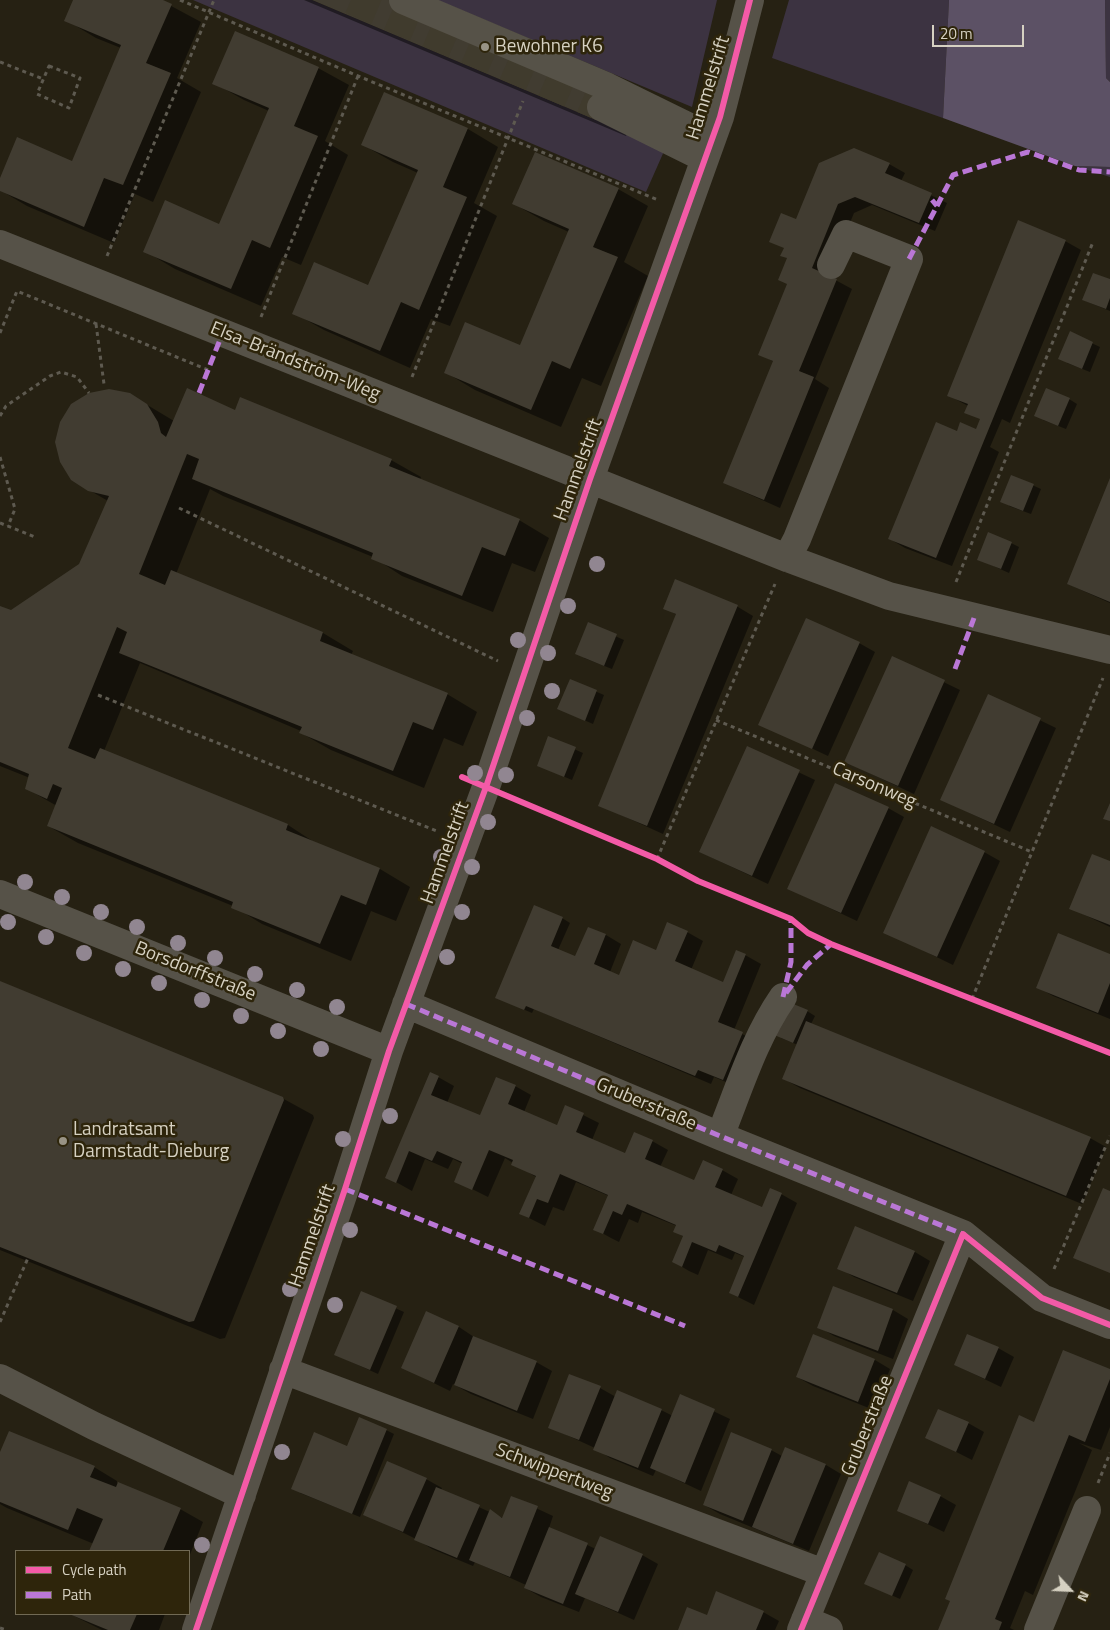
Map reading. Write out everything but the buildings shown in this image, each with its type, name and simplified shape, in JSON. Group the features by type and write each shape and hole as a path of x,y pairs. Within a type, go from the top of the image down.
{"street":[{"path":"403,0 608,87 708,148"},
{"name":"Hammelstrift","path":"196,1630 389,1051 486,787 590,479 720,117 750,0"},
{"path":"601,107 708,148"},
{"path":"787,558 797,539 910,259 846,234 831,265"},
{"name":"Elsa-Brändström-Weg","path":"0,244 250,343 400,405 590,479"},
{"path":"590,479 787,558 889,596 944,610 1108,660"},
{"name":"Borsdorffstraße","path":"0,894 389,1051"},
{"path":"720,1136 758,1042 771,1015 783,997"},
{"name":"Gruberstraße","path":"406,1004 720,1136 963,1234 824,1573 812,1627"},
{"path":"963,1234 1042,1298 1110,1325"},
{"name":"Schwippertweg","path":"283,1370 824,1573"},
{"path":"0,1378 94,1426 242,1495"},
{"path":"1038,1630 1087,1510"}],"path":[{"path":"180,0 661,201"},
{"path":"96,283 214,0"},
{"path":"0,62 43,79"},
{"path":"49,66 80,78 69,108 37,94 43,79 49,66"},
{"path":"250,343 358,76"},
{"path":"400,405 523,101"},
{"path":"944,610 1093,242"},
{"path":"0,333 16,291 208,370"},
{"path":"96,324 104,384"},
{"path":"0,416 6,406 50,376 62,372 77,377 89,393"},
{"path":"0,457 15,509 8,526"},
{"path":"179,508 503,663"},
{"path":"0,523 35,537"},
{"path":"657,859 767,598 787,558"},
{"path":"972,999 1108,660"},
{"path":"98,695 442,833"},
{"path":"1042,1298 1110,1136"},
{"path":"0,1322 28,1258"},
{"path":"0,1628 6,1630"}],"shaded area":[{"path":"193,0 312,0 665,149 646,192"},
{"path":"437,0 717,0 692,107"},
{"path":"789,0 949,0 943,118 772,58"},
{"path":"949,0 1105,0 1106,78 1110,82 1110,167 1075,166 943,118"},
{"path":"1105,0 1110,0 1110,82 1106,78"},
{"path":"1075,166 1110,167 1110,177"}],"tunnel":[{"path":"351,0 601,107"}],"marked path":[{"path":"937,206 953,175 1028,152 1079,170 1110,172"},
{"path":"909,259 937,206 932,200"},
{"path":"199,393 223,332"},
{"path":"955,669 974,618"},
{"path":"783,997 791,962 791,919"},
{"path":"786,993 807,965 831,944"},
{"path":"406,1004 720,1136 965,1235"},
{"path":"345,1189 685,1326"}],"cycle path":[{"path":"196,1630 345,1189 389,1051 486,787 590,479 720,117 750,0"},
{"path":"462,777 657,859 698,881 791,919 808,933 831,944 1110,1053"},
{"path":"801,1630 963,1234 1042,1298 1110,1325"}],"place":[{"name":"Bewohner K6","path":"485,47"},
{"name":"Landratsamt Darmstadt-Dieburg","path":"63,1141"}]}
